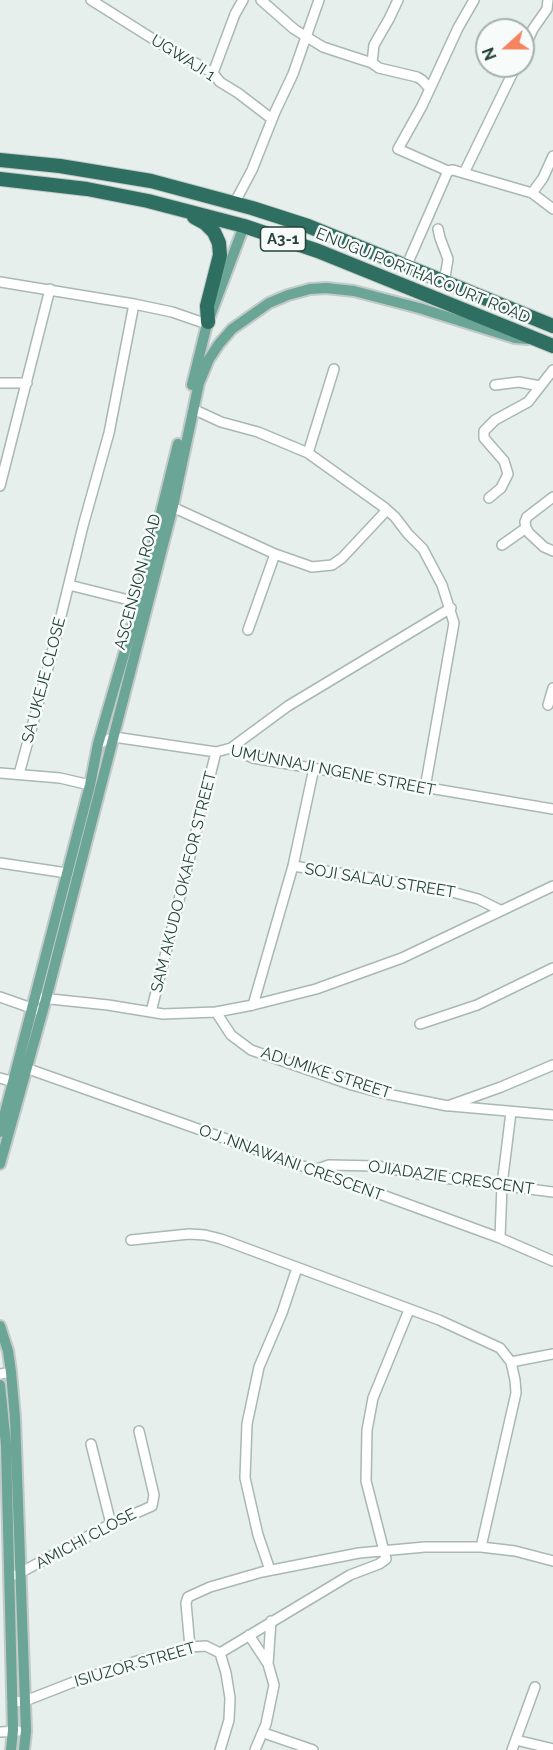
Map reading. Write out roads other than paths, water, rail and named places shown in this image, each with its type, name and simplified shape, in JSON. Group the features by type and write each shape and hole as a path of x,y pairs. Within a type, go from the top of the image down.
{"highway":[{"name":"A3-1","path":"0,160 60,166 151,181 235,202 308,226 553,326"},
{"name":"ENUGU PORTHACOURT ROAD","path":"0,179 87,189 179,208 244,226 318,251 547,343"},
{"path":"179,208 205,223 214,232 219,243 220,255 207,306 207,323"}],"main road":[{"name":"ASCENSION ROAD","path":"169,505 207,323 244,226"},
{"name":"ASCENSION ROAD","path":"0,1164 37,1010 114,737 143,603 199,383 209,359 232,329 269,303 310,289 354,291 419,308 515,338 547,343"},
{"name":"ASCENSION ROAD","path":"41,998 67,873 90,785 98,744 143,603"},
{"name":"ASCENSION ROAD","path":"0,1132 2,1117 18,1083"},
{"path":"0,1326 8,1351 6,1373 9,1523"},
{"path":"0,1384 6,1445 9,1523 25,1701 24,1750"},
{"path":"11,1750 15,1575"}],"street":[{"name":"UGWAJI 1","path":"91,0 161,44 213,73 220,82 272,119"},
{"path":"213,73 235,14 243,0"},
{"path":"261,0 294,29 323,47 372,63 379,68 417,77 430,89"},
{"path":"235,202 252,170 293,74 319,0"},
{"path":"372,63 374,45 398,0"},
{"path":"474,0 398,149 448,171 453,170 532,193 553,208"},
{"path":"535,27 547,9 548,0"},
{"path":"464,173 510,78"},
{"path":"532,193 543,178 553,156"},
{"path":"406,267 448,171"},
{"path":"244,226 252,208"},
{"path":"438,229 448,259 444,283"},
{"path":"0,282 134,304 172,312 207,323"},
{"path":"0,486 50,289"},
{"name":"SA UKEJE CLOSE","path":"19,774 109,433 134,304"},
{"path":"308,453 334,369"},
{"path":"489,498 501,488 508,474 504,461 484,438 484,431 495,420 528,402 553,370"},
{"path":"495,385 519,382 540,386"},
{"path":"0,383 27,383"},
{"path":"193,409 220,422 258,432 308,453 387,510 423,549 442,585 454,623 424,788"},
{"path":"553,497 527,517 526,528 544,547 553,551"},
{"path":"169,505 274,554 312,567 332,565 342,558 387,510"},
{"path":"502,545 526,528"},
{"path":"248,630 274,554"},
{"path":"69,585 143,603"},
{"path":"231,748 318,687 451,608"},
{"path":"548,705 553,688"},
{"path":"98,744 114,737"},
{"name":"UMUNNAJI NGENE STREET","path":"114,737 216,752 231,748 253,758 553,809"},
{"name":"SAM AKUDO OKAFOR STREET","path":"151,1012 216,752"},
{"path":"253,1005 293,866 314,768"},
{"path":"0,773 60,778 90,785"},
{"path":"0,863 67,873"},
{"name":"SOJI SALAU STREET","path":"293,866 441,889 478,899 500,910"},
{"path":"41,998 174,1014 216,1012 253,1005 296,995 347,979 402,958 553,886"},
{"path":"420,1024 477,1005 553,968"},
{"path":"0,997 37,1010"},
{"name":"ADUMIKE STREET","path":"216,1012 231,1035 251,1050 352,1085 448,1106 553,1115"},
{"path":"448,1106 553,1065"},
{"name":"O.J .NNAWANI CRESCENT","path":"23,1067 500,1238 553,1261"},
{"path":"0,1077 18,1083"},
{"path":"500,1238 502,1185 511,1112"},
{"name":"OJIADAZIE CRESCENT","path":"314,1170 329,1165 377,1166 428,1176 553,1192"},
{"path":"131,1240 189,1234 221,1239 439,1320 500,1348 511,1362 515,1380 515,1403 481,1547"},
{"path":"270,1570 256,1526 245,1478 247,1424 259,1367 282,1313 297,1268"},
{"path":"220,1653 350,1575 384,1562 386,1559 366,1482 367,1430 373,1398 410,1310"},
{"path":"511,1362 553,1354"},
{"name":"AMICHI CLOSE","path":"15,1575 111,1524 152,1506 154,1495 139,1431"},
{"path":"91,1443 111,1524"},
{"path":"190,1647 186,1603 188,1597 210,1587 270,1570 358,1553 425,1547 481,1547 515,1551 553,1561"},
{"path":"358,1553 364,1558 364,1569"},
{"path":"255,1750 264,1733 274,1690 268,1664 271,1621"},
{"path":"249,1635 268,1664"},
{"name":"ISIUZOR STREET","path":"12,1702 25,1701 71,1683 190,1647 206,1646 220,1653 230,1698 229,1720 220,1750"},
{"path":"512,1750 535,1687"},
{"path":"0,1732 26,1731"},
{"path":"264,1733 313,1750"},
{"path":"516,1740 553,1749"}]}
